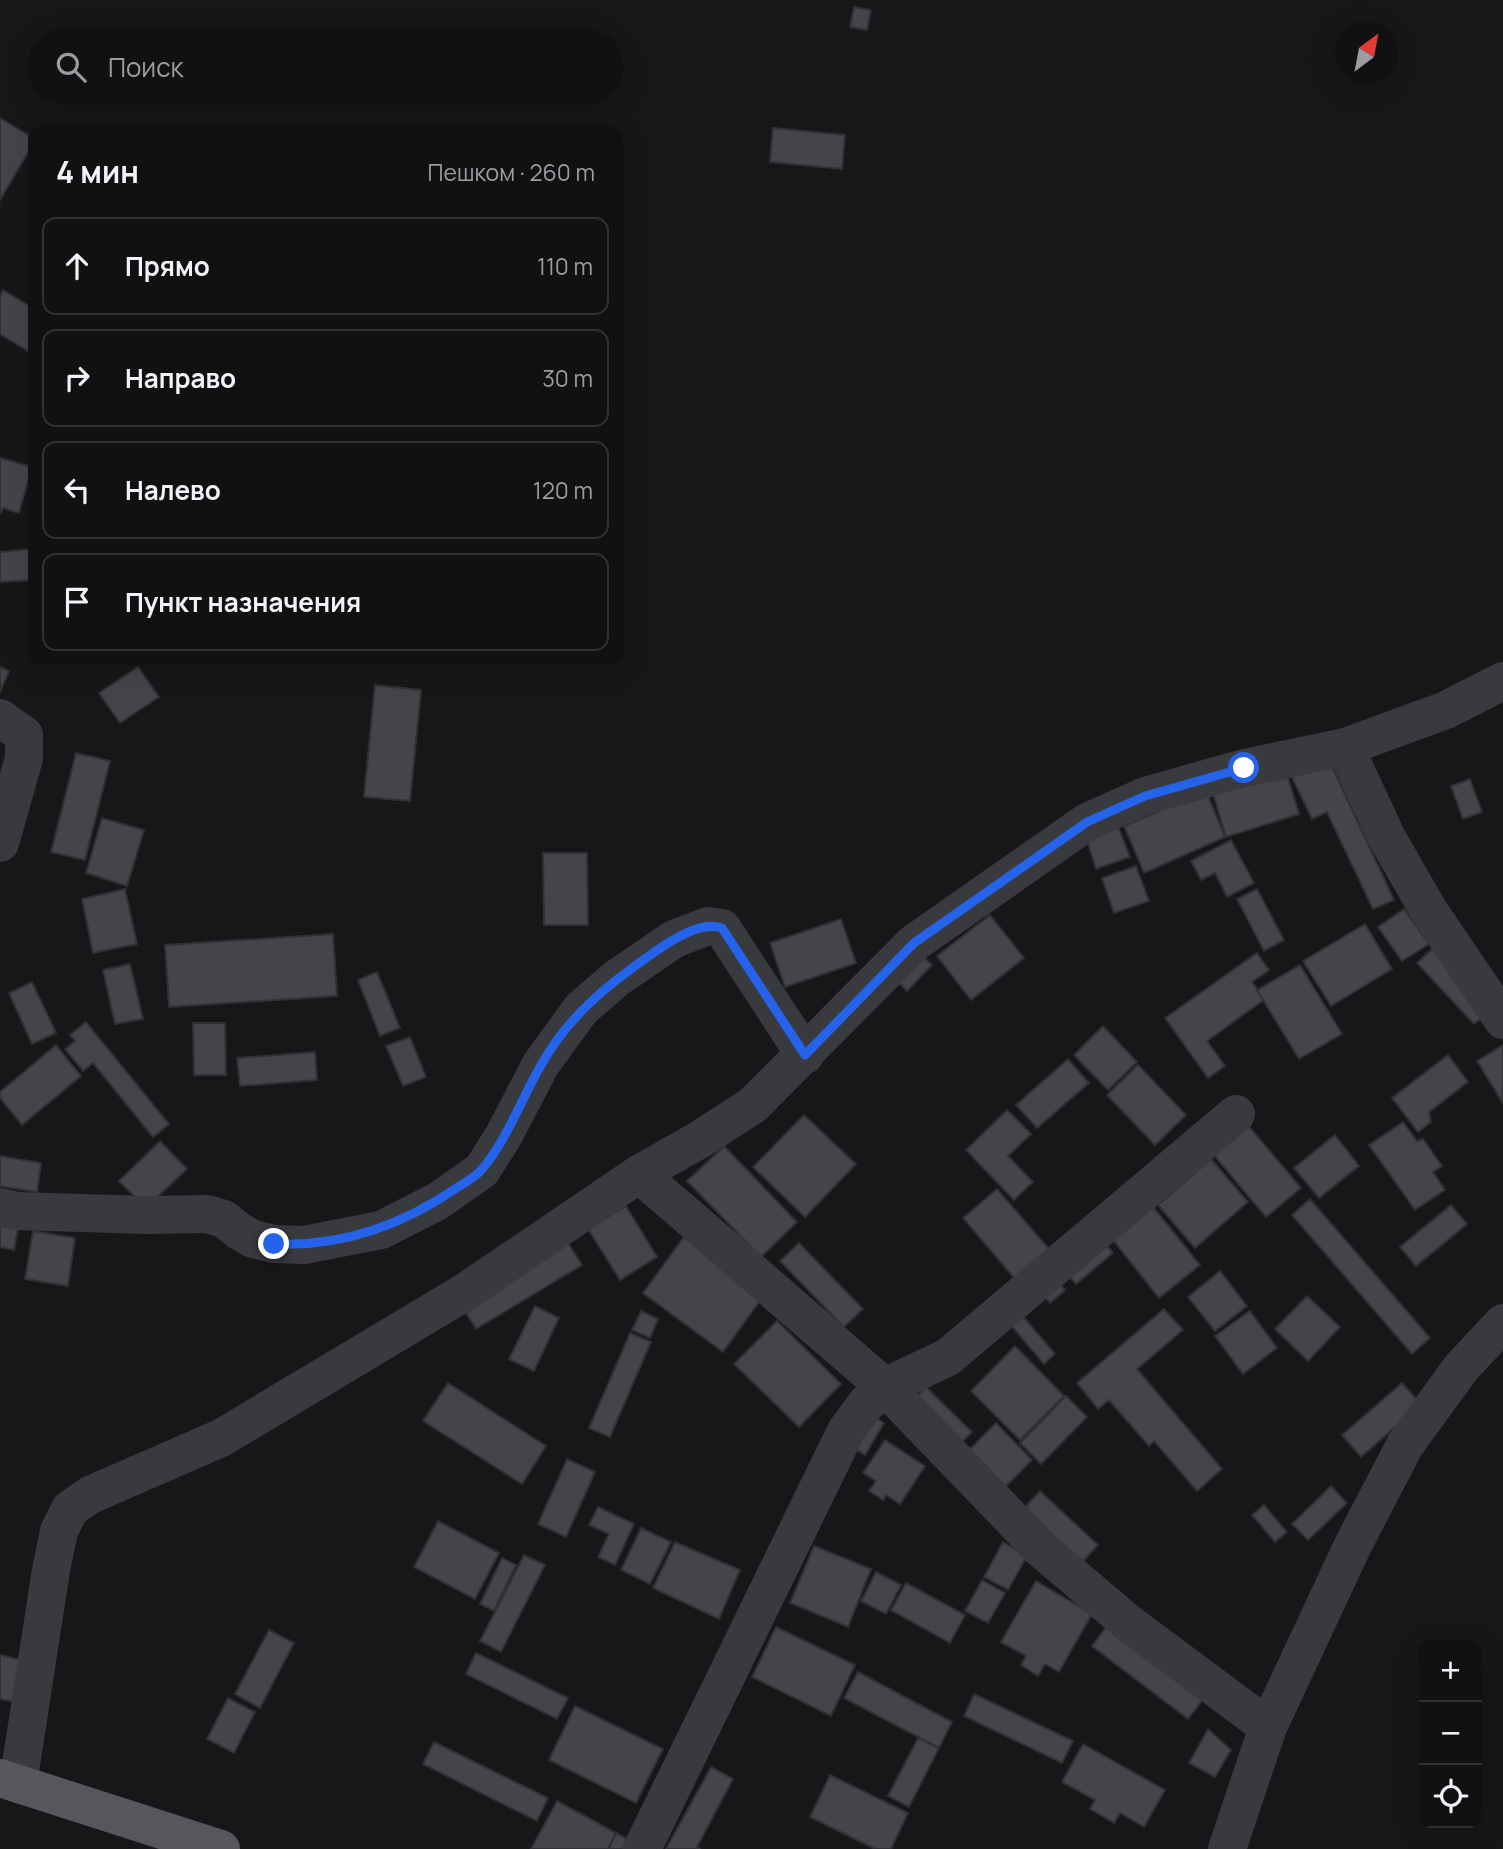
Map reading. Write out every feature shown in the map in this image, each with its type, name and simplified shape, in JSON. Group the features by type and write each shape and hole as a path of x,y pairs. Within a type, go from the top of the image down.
{"main road":[{"path":"9,1781 221,1849"}],"street":[{"path":"9,1781 59,1531 70,1509 90,1495 221,1438 465,1292 639,1174 753,1105 914,943 1087,822 1145,796 1244,768 1345,747 1446,710 1503,681"},
{"path":"0,718 24,735 26,744 0,843"},
{"path":"1345,747 1387,838 1429,911 1503,1020"},
{"path":"0,1208 18,1211 147,1215 207,1214 224,1219 253,1239 274,1244 304,1245 381,1230 438,1201 482,1170 504,1135 541,1064 581,1009 617,978 674,939 708,926 722,928 805,1055"},
{"path":"642,1849 846,1431 866,1404 885,1387 948,1357 1236,1114"},
{"path":"639,1174 885,1387 1040,1548 1127,1622 1268,1727"},
{"path":"1227,1849 1268,1727 1353,1545 1405,1445 1461,1368 1503,1323"}],"building":[{"path":"854,7 871,10 867,30 850,27"},
{"path":"0,118 28,135 28,152 0,200"},
{"path":"773,128 845,135 842,169 770,162"},
{"path":"3,290 28,305 28,351 0,334 0,296"},
{"path":"0,458 28,466 28,481 19,513 3,508 0,514"},
{"path":"28,549 28,580 0,582 0,552"},
{"path":"0,667 9,671 0,692"},
{"path":"138,667 159,697 120,723 99,693"},
{"path":"375,685 421,690 410,801 364,797"},
{"path":"76,753 110,761 85,860 51,852"},
{"path":"1328,758 1394,900 1373,909 1327,812 1312,819 1291,775"},
{"path":"1285,768 1299,814 1226,837 1212,790"},
{"path":"1470,779 1482,812 1463,819 1451,786"},
{"path":"1206,791 1225,837 1144,873 1124,826"},
{"path":"102,818 144,830 127,886 86,873"},
{"path":"1117,824 1130,857 1096,869 1085,834"},
{"path":"1231,840 1254,883 1227,897 1215,873 1201,880 1191,861"},
{"path":"543,853 587,853 588,925 544,925"},
{"path":"1136,866 1149,901 1114,913 1102,878"},
{"path":"125,889 137,944 93,953 82,899"},
{"path":"1257,889 1284,940 1264,951 1237,899"},
{"path":"1404,909 1429,944 1402,961 1378,927"},
{"path":"990,915 1024,958 971,1000 937,956"},
{"path":"841,919 856,963 785,987 770,943"},
{"path":"1365,924 1392,969 1331,1006 1303,961"},
{"path":"333,934 337,996 169,1007 165,945"},
{"path":"1433,948 1491,1010 1474,1024 1417,963"},
{"path":"917,951 932,965 907,991 893,977"},
{"path":"1257,953 1269,970 1252,982 1265,999 1207,1041 1225,1066 1208,1078 1165,1018"},
{"path":"130,964 143,1019 115,1024 103,970"},
{"path":"1300,965 1342,1034 1299,1059 1257,990"},
{"path":"377,972 400,1028 380,1036 358,980"},
{"path":"32,982 56,1033 32,1044 9,993"},
{"path":"86,1022 169,1124 153,1137 93,1063 83,1071 65,1049 75,1041 70,1035"},
{"path":"193,1023 225,1023 226,1075 194,1075"},
{"path":"1103,1026 1137,1062 1108,1090 1074,1055"},
{"path":"410,1037 426,1077 403,1086 386,1046"},
{"path":"56,1045 81,1076 22,1125 0,1098 0,1092"},
{"path":"1503,1045 1503,1103 1477,1061"},
{"path":"315,1052 317,1080 240,1086 237,1058"},
{"path":"1448,1055 1468,1082 1429,1112 1431,1122 1418,1132 1392,1098"},
{"path":"1068,1059 1089,1083 1037,1128 1016,1105"},
{"path":"1138,1065 1186,1115 1155,1145 1107,1095"},
{"path":"1007,1110 1031,1134 1008,1156 1033,1182 1014,1200 966,1150"},
{"path":"804,1115 856,1164 805,1217 753,1167"},
{"path":"1403,1122 1417,1141 1423,1139 1442,1166 1433,1172 1445,1190 1415,1210 1369,1145"},
{"path":"1247,1124 1301,1188 1266,1217 1212,1153"},
{"path":"1335,1135 1359,1166 1319,1198 1294,1168"},
{"path":"160,1141 187,1169 146,1208 119,1181"},
{"path":"724,1146 797,1222 761,1257 687,1181"},
{"path":"0,1156 41,1163 37,1192 0,1186"},
{"path":"1211,1159 1248,1202 1195,1248 1158,1205"},
{"path":"997,1189 1050,1250 1015,1279 963,1218"},
{"path":"1146,1198 1200,1265 1159,1298 1106,1231"},
{"path":"1310,1199 1430,1338 1412,1354 1292,1215"},
{"path":"1451,1205 1467,1224 1416,1266 1400,1247"},
{"path":"626,1206 657,1257 620,1280 588,1229"},
{"path":"0,1218 19,1222 14,1250 0,1247"},
{"path":"33,1231 75,1238 68,1286 25,1279"},
{"path":"684,1237 764,1295 723,1352 643,1293"},
{"path":"1101,1239 1113,1253 1076,1284 1064,1271"},
{"path":"568,1243 582,1265 476,1329 463,1308"},
{"path":"799,1243 863,1309 844,1327 780,1261"},
{"path":"1220,1271 1247,1306 1215,1331 1188,1297"},
{"path":"1053,1276 1065,1290 1050,1303 1038,1289"},
{"path":"1307,1296 1340,1327 1308,1361 1275,1329"},
{"path":"535,1306 559,1318 534,1371 509,1359"},
{"path":"1164,1309 1183,1330 1137,1369 1222,1469 1197,1491 1154,1441 1149,1446 1109,1400 1098,1409 1077,1383"},
{"path":"641,1311 658,1319 650,1338 632,1330"},
{"path":"1250,1311 1277,1348 1243,1374 1215,1336"},
{"path":"1020,1313 1055,1354 1044,1364 1009,1323"},
{"path":"777,1321 841,1384 799,1427 734,1364"},
{"path":"630,1333 651,1342 610,1437 589,1428"},
{"path":"1015,1346 1064,1396 1020,1440 971,1391"},
{"path":"448,1383 546,1446 522,1484 423,1421"},
{"path":"1402,1383 1421,1404 1361,1457 1342,1435"},
{"path":"926,1387 972,1432 957,1447 911,1402"},
{"path":"1066,1396 1087,1417 1041,1464 1020,1443"},
{"path":"868,1413 884,1423 865,1455 849,1445"},
{"path":"996,1423 1032,1460 1002,1490 965,1454"},
{"path":"885,1440 925,1466 900,1504 886,1495 883,1500 869,1491 876,1481 863,1473"},
{"path":"567,1459 595,1472 566,1537 538,1524"},
{"path":"1331,1486 1347,1503 1308,1540 1292,1524"},
{"path":"1040,1491 1098,1545 1075,1570 1016,1517"},
{"path":"1264,1505 1287,1532 1275,1542 1252,1515"},
{"path":"598,1507 634,1524 615,1565 598,1557 609,1534 589,1525"},
{"path":"438,1521 499,1553 475,1599 414,1567"},
{"path":"641,1528 671,1542 650,1584 621,1570"},
{"path":"675,1542 740,1570 719,1619 653,1588"},
{"path":"1003,1542 1027,1556 1008,1590 984,1577"},
{"path":"814,1546 871,1569 848,1627 790,1603"},
{"path":"524,1555 545,1565 501,1652 480,1641"},
{"path":"502,1558 516,1565 494,1611 480,1604"},
{"path":"876,1572 901,1585 886,1614 861,1601"},
{"path":"982,1580 1005,1593 988,1623 965,1611"},
{"path":"1036,1581 1092,1614 1059,1672 1045,1664 1038,1676 1021,1665 1026,1656 1001,1642"},
{"path":"906,1583 965,1615 950,1643 891,1610"},
{"path":"1111,1621 1207,1694 1188,1719 1092,1646"},
{"path":"776,1627 855,1665 831,1716 752,1677"},
{"path":"269,1630 294,1643 260,1708 235,1694"},
{"path":"476,1653 568,1698 557,1719 466,1674"},
{"path":"0,1655 23,1660 16,1702 0,1699"},
{"path":"858,1672 952,1722 939,1748 844,1698"},
{"path":"974,1694 1073,1741 1062,1763 964,1716"},
{"path":"228,1698 255,1712 234,1753 207,1739"},
{"path":"575,1706 663,1749 636,1803 549,1760"},
{"path":"1208,1729 1231,1750 1215,1777 1189,1763"},
{"path":"918,1738 939,1748 909,1807 888,1796"},
{"path":"434,1742 548,1798 537,1821 423,1764"},
{"path":"1083,1744 1165,1790 1144,1827 1120,1813 1114,1823 1090,1809 1095,1800 1062,1782"},
{"path":"711,1767 733,1779 697,1847 700,1849 666,1849"},
{"path":"830,1775 908,1813 891,1849 875,1849 810,1817"},
{"path":"557,1801 616,1833 608,1849 531,1849"},
{"path":"616,1833 627,1839 623,1849 609,1849"}],"route":[{"path":"274,1244 304,1245 381,1230 438,1201 482,1170 504,1135 541,1064 581,1009 617,978 674,939 708,926 722,928 805,1055 914,943 1087,822 1145,796 1244,768"}]}
